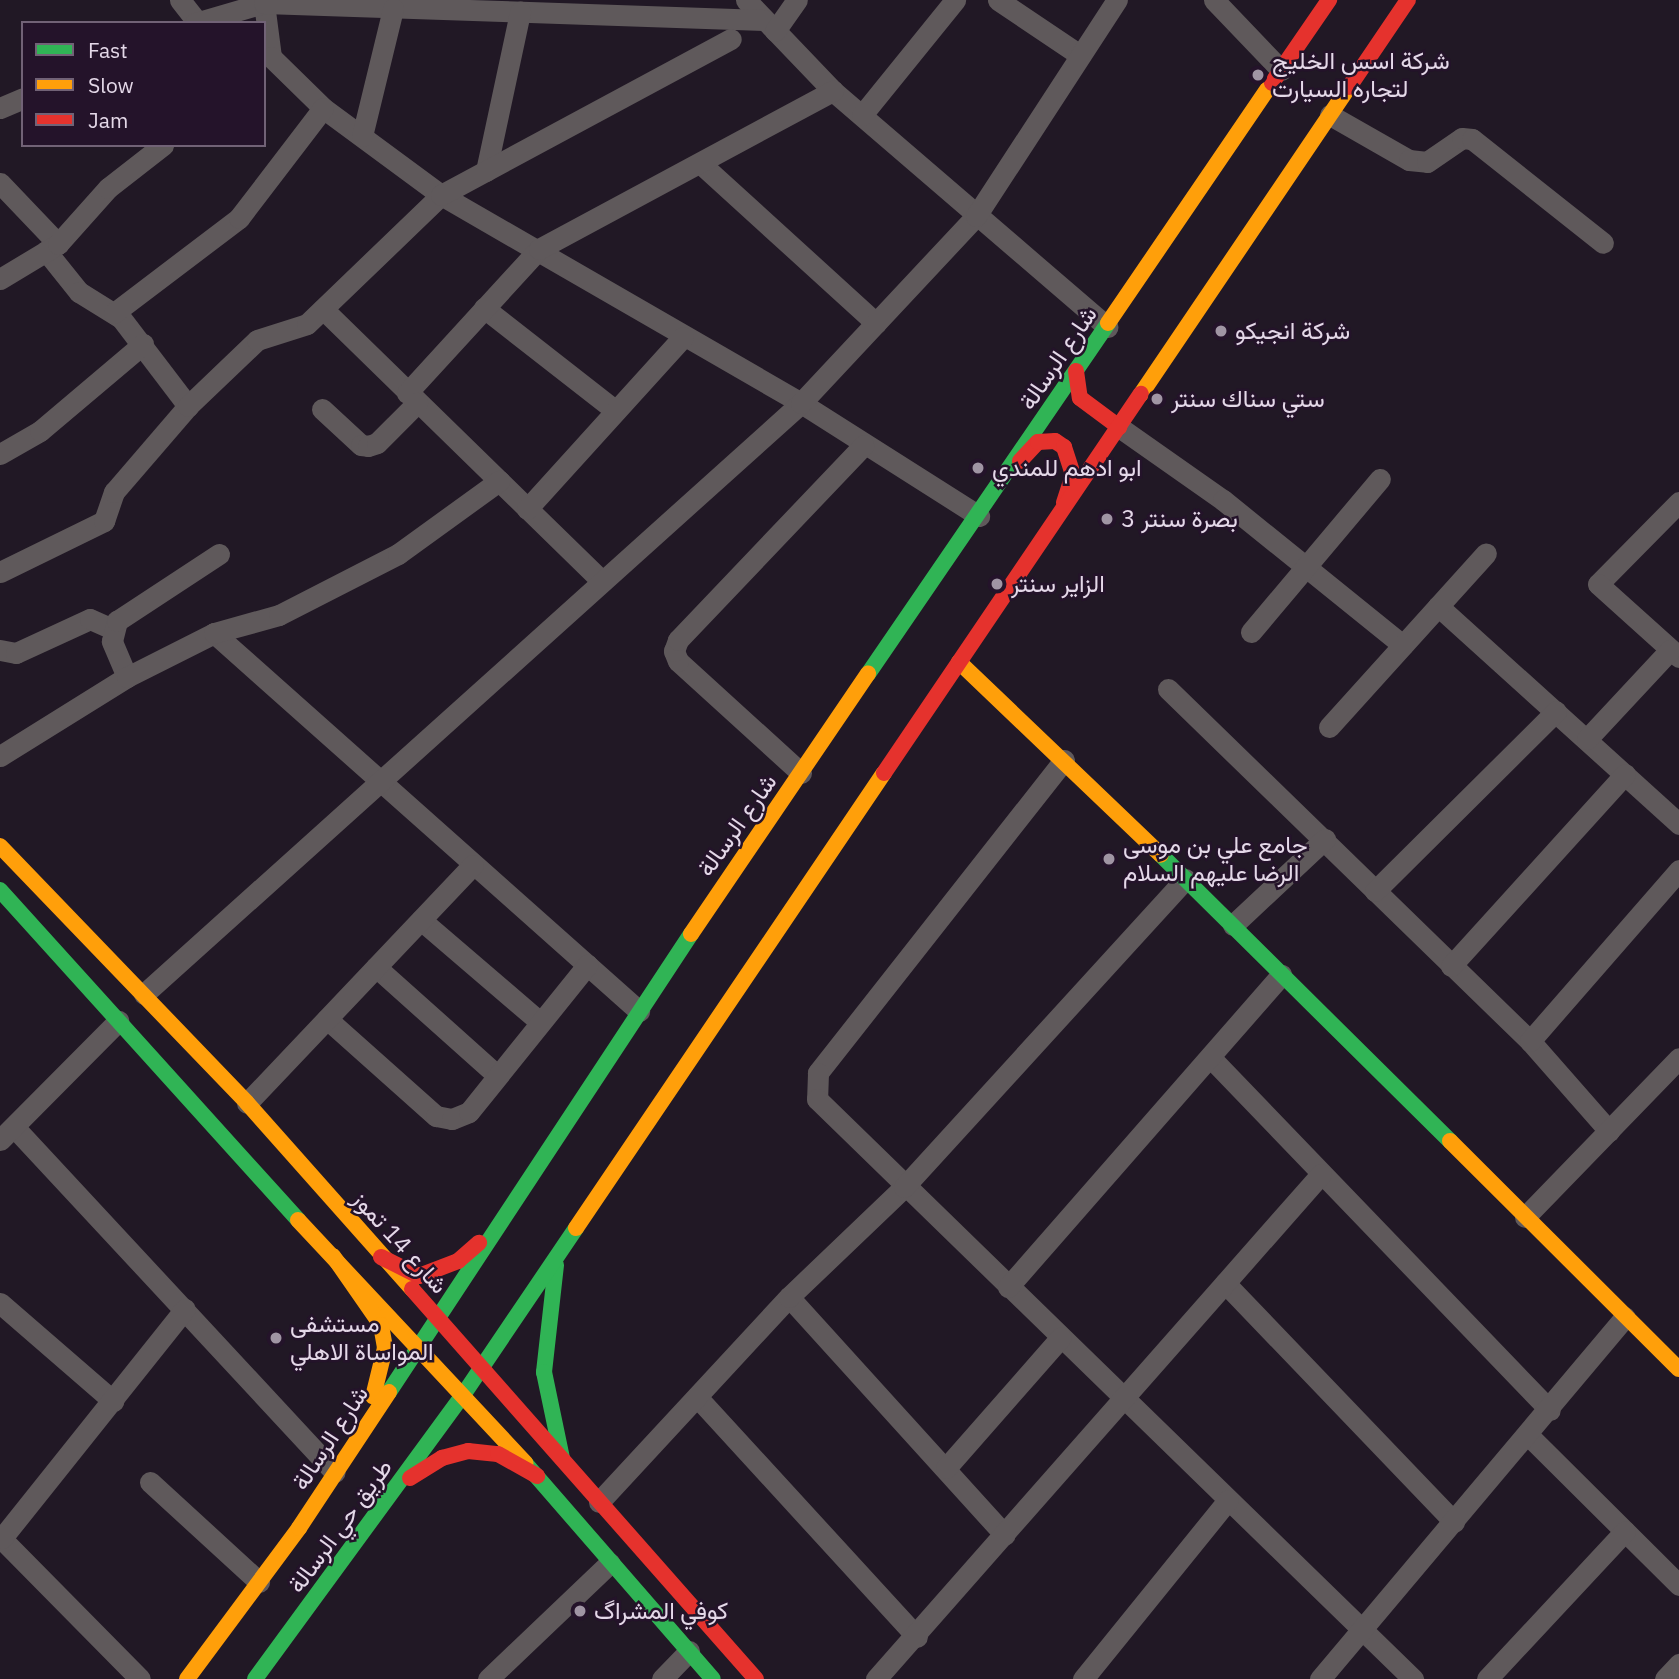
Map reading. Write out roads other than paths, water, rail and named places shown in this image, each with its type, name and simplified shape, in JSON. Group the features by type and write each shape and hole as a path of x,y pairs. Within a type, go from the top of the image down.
{"main road":[{"name":"شارع الرسالة","path":"187,1679 259,1582 335,1472 639,1011 1329,0"},
{"path":"461,1398 1408,0"},
{"path":"1076,371 1080,398 1088,409 1119,427"},
{"path":"1008,474 1038,442 1055,441 1064,447 1073,475 1060,513"},
{"path":"959,663 1233,925 1679,1369"},
{"name":"شارع 14 تموز","path":"0,846 247,1103 756,1679"},
{"path":"0,890 334,1256 415,1350 537,1476 713,1679"},
{"path":"381,1257 419,1276 434,1273 458,1261 500,1225"},
{"path":"558,1254 545,1334 544,1372 562,1458"},
{"path":"334,1256 381,1325 385,1348 373,1395 351,1446"},
{"name":"طريق حي الرسالة","path":"255,1679 461,1398"},
{"path":"398,1486 442,1458 468,1451 498,1454 537,1476"}],"street":[{"path":"180,0 195,21"},
{"path":"746,0 833,91 1107,327"},
{"path":"200,21 264,3 296,2 393,9 520,12 770,25 797,0"},
{"path":"862,115 955,0"},
{"path":"998,0 1080,55"},
{"path":"144,994 382,783 801,403 976,216 1117,0"},
{"path":"1214,0 1281,71"},
{"path":"264,3 265,21"},
{"path":"362,136 393,9"},
{"path":"486,170 520,12"},
{"path":"266,32 268,60 323,108 441,195 539,249 683,337 801,403 979,516"},
{"path":"0,572 104,520 114,492 188,406 257,340 293,331 323,309 441,195 731,39"},
{"path":"322,409 361,446 377,443 484,308 539,249 833,91"},
{"path":"114,313 239,218 323,108"},
{"path":"1330,116 1409,160 1427,162 1462,138 1472,139 1603,243"},
{"path":"0,279 52,248 108,188 160,147"},
{"path":"700,163 876,323"},
{"path":"0,183 52,248 79,292 114,313 143,344 188,406"},
{"path":"484,308 616,411"},
{"path":"323,309 602,581"},
{"path":"527,509 683,337"},
{"path":"0,454 40,430 143,344"},
{"path":"1119,427 1308,565 1403,645"},
{"path":"802,773 678,661 674,651 678,639 864,445"},
{"path":"1251,632 1380,479"},
{"path":"0,755 127,677 214,633 279,615 398,554 499,481"},
{"path":"1587,739 1675,654 1598,584 1679,502"},
{"path":"1329,727 1486,552"},
{"path":"112,629 117,621 219,554"},
{"path":"1438,606 1679,824"},
{"path":"0,650 16,653 90,619 112,629 127,677"},
{"path":"214,633 639,1011"},
{"path":"1168,690 1325,839 1530,1041 1609,1131"},
{"path":"1375,891 1556,711"},
{"path":"1063,760 818,1073 817,1099 904,1187 1413,1679"},
{"path":"1451,966 1625,774"},
{"path":"1233,925 1325,839"},
{"path":"247,1103 473,864"},
{"path":"1530,1041 1679,870"},
{"path":"599,1502 789,1297 904,1187 1185,880"},
{"path":"421,920 539,1021"},
{"path":"327,1019 436,1116 452,1119 469,1112 539,1021 587,965"},
{"path":"376,967 497,1075"},
{"path":"1008,1287 1281,975"},
{"path":"118,1021 7,1133 185,1309 335,1472"},
{"path":"1210,1057 1550,1410"},
{"path":"1525,1217 1677,1064"},
{"path":"876,1679 917,1637 1321,1174"},
{"path":"1225,1283 1454,1522"},
{"path":"789,1297 1005,1535"},
{"path":"0,1303 113,1401"},
{"path":"140,1679 1,1538 185,1309"},
{"path":"1320,1679 1550,1410 1625,1317"},
{"path":"946,1468 1060,1338"},
{"path":"698,1398 917,1637"},
{"path":"1528,1435 1679,1585"},
{"path":"150,1482 259,1582"},
{"path":"1083,1679 1228,1500"},
{"path":"1487,1679 1625,1531"},
{"path":"488,1679 610,1563"},
{"path":"662,1679 689,1651"},
{"path":"1665,1679 1679,1664"}],"place":[{"name":"شركة اسس الخليج لتجاره السيارت","path":"1258,75"},
{"name":"شركة انجيكو","path":"1221,331"},
{"name":"ستي سناك سنتر","path":"1157,399"},
{"name":"ابو ادهم للمندي","path":"978,468"},
{"name":"بصرة سنتر 3","path":"1107,519"},
{"name":"الزاير سنتر","path":"997,584"},
{"name":"جامع علي بن موسى الرضا عليهم السلام","path":"1109,859"},
{"name":"مستشفى المواساة اﻻهلي","path":"276,1338"},
{"name":"كوفي المشراگ","path":"580,1611"}]}
